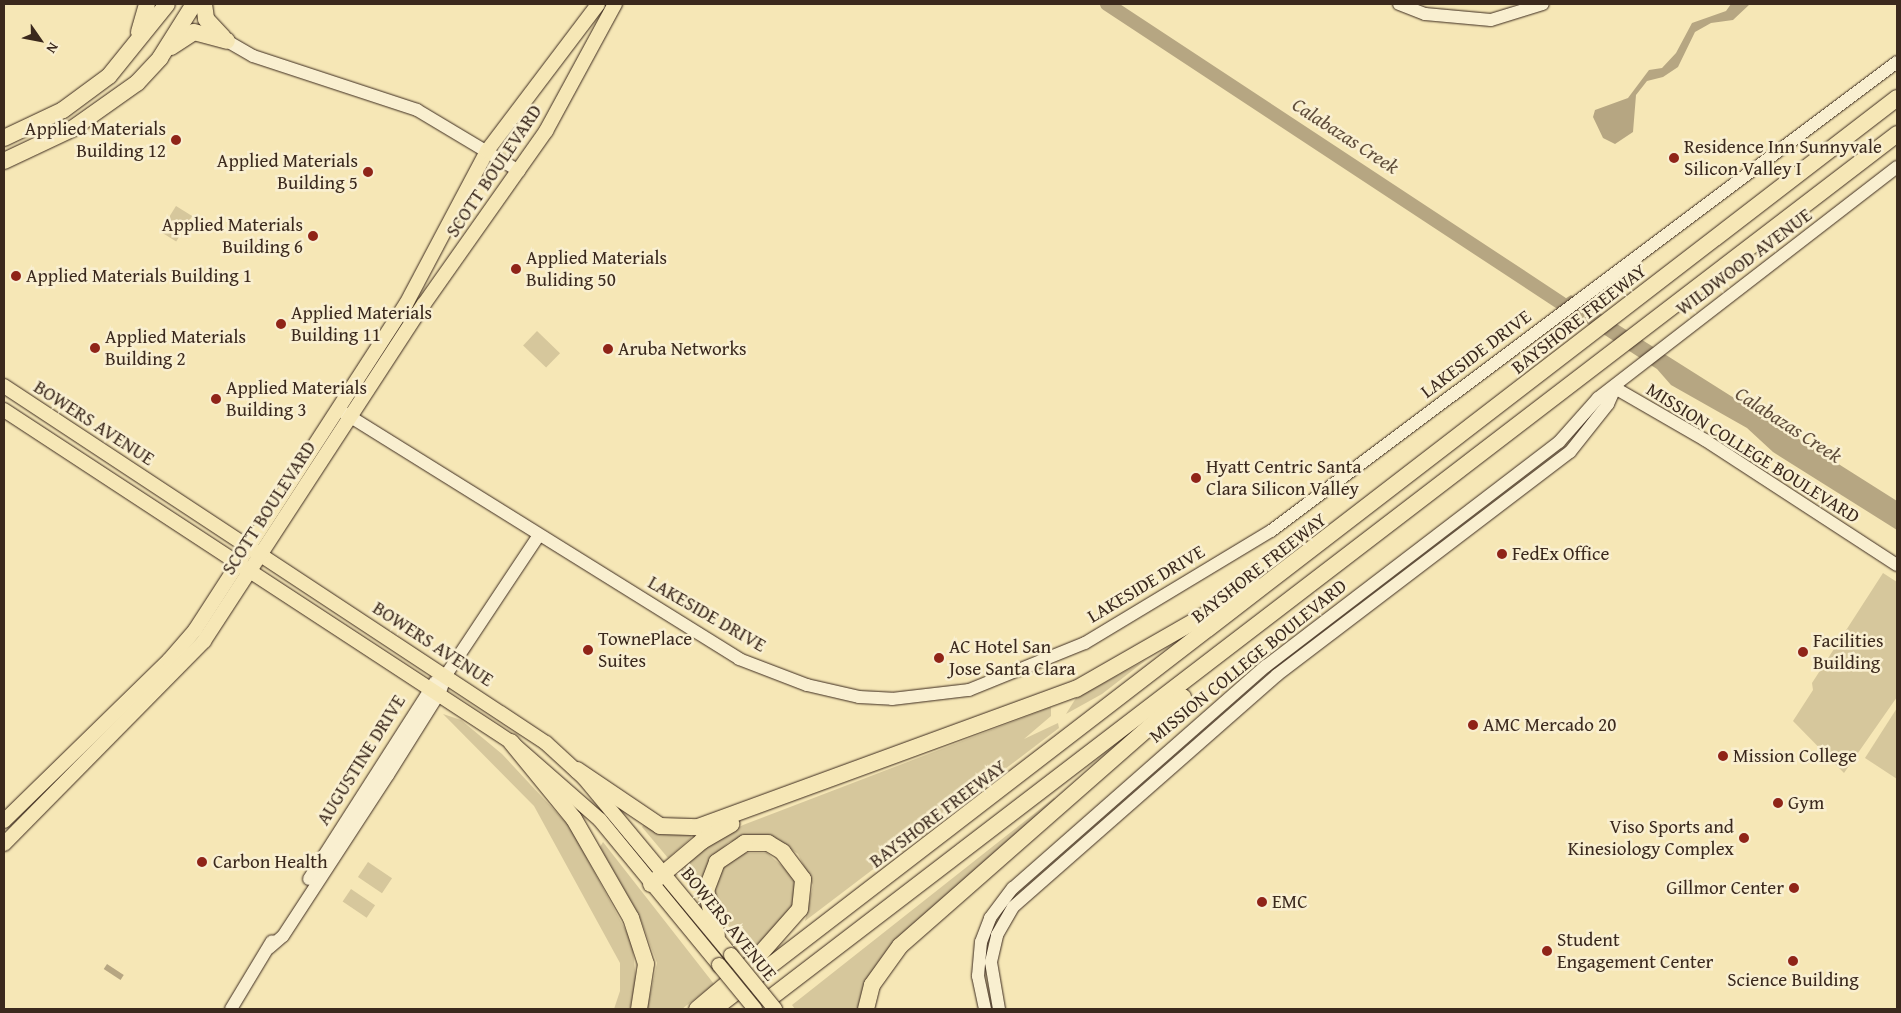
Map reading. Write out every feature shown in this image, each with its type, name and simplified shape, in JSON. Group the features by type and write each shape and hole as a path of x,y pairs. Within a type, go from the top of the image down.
{"highway":[{"path":"63,110 127,51 146,18 147,4"},
{"path":"4,138 63,110 109,76 167,4"},
{"path":"160,58 194,4"},
{"path":"204,4 206,19 227,41"},
{"path":"4,161 30,152 110,106 189,33 227,41"},
{"name":"BAYSHORE FREEWAY","path":"714,1009 1282,576 1897,98"},
{"path":"756,1009 1235,644 1897,134"},
{"path":"577,770 594,777 646,818 677,830 765,806 1076,689 1251,588 1282,576"},
{"path":"866,1009 872,985 900,946 1227,662 1235,644"},
{"path":"511,742 574,819 640,937 646,977 639,1009"},
{"path":"657,878 702,841 765,806"},
{"path":"698,1009 760,955 800,908 802,879 783,852 768,843 744,842 717,862 706,890 717,935"},
{"path":"774,1009 862,929"}],"main road":[{"name":"SCOTT BOULEVARD","path":"4,821 169,660 239,561 406,304 487,151 598,4"},
{"name":"SCOTT BOULEVARD","path":"4,844 187,662 262,554 424,304 519,171 615,4"},
{"name":"BOWERS AVENUE","path":"4,386 524,726 577,770 719,965 756,1009"},
{"name":"BOWERS AVENUE","path":"4,410 435,689 511,742 571,790 657,878 717,935 774,1009"},
{"path":"21,804 37,813"}],"street":[{"path":"1399,4 1425,14 1491,20 1543,4"},
{"path":"227,41 253,56 417,110 519,171"},
{"name":"LAKESIDE DRIVE","path":"338,409 353,415 539,535 740,659 776,674 859,697 892,699 969,690 1085,643 1271,532 1897,62"},
{"name":"WILDWOOD AVENUE","path":"1615,388 1656,352 1897,167"},
{"name":"MISSION COLLEGE BOULEVARD","path":"1615,388 1705,440 1897,565"},
{"name":"MISSION COLLEGE BOULEVARD","path":"985,1009 978,976 981,942 990,918 1013,888 1231,695 1559,442 1598,398 1615,388"},
{"name":"MISSION COLLEGE BOULEVARD","path":"999,1009 991,962 997,935 1013,907 1269,681 1570,452 1608,404 1615,388"},
{"name":"AUGUSTINE DRIVE","path":"231,1009 435,689 539,535"}],"shaded area":[{"path":"1731,4 1750,4 1733,20 1711,23 1695,32 1678,67 1663,77 1647,81 1636,95 1633,132 1615,144 1603,138 1593,117 1595,110 1628,98 1649,70 1662,68 1676,53 1692,23 1726,11"},
{"path":"176,206 192,216 176,242 160,231"},
{"path":"1571,295 1897,501 1897,530 1773,452 1747,428 1671,385 1657,369 1557,304"},
{"path":"537,331 560,353 546,368 523,345"},
{"path":"1883,573 1897,582 1897,697 1844,773 1793,721 1813,690 1812,683"},
{"path":"1146,660 1102,694 1066,714 1076,698"},
{"path":"1051,707 1051,716 1024,739 1058,723 1059,728 805,921 813,885 798,854 778,840 755,835 729,842 711,859 700,888 694,891 678,869 710,844 743,825"},
{"path":"1897,708 1897,779 1865,758"},
{"path":"443,714 461,720 502,754 570,827 632,942 636,979 630,1009 614,1009 620,991 620,963 534,806"},
{"path":"1054,798 1057,801 891,946 876,965 861,1009 795,1009 792,1005"},
{"path":"646,822 692,837 668,858 642,827"},
{"path":"603,842 714,984 682,1009 647,1009 657,963 639,915 600,847"},
{"path":"745,853 767,853 794,879 796,895 793,910 749,953 724,920 715,891 723,866"},
{"path":"368,862 392,878 382,893 358,877"},
{"path":"351,889 375,905 367,918 343,901"},
{"path":"107,964 124,975 121,980 104,969"}],"waterway":[{"name":"Calabazas Creek","path":"1107,4 1561,303"}],"place":[{"name":"Applied Materials Building 12","path":"176,140"},
{"name":"Residence Inn Sunnyvale Silicon Valley I","path":"1674,158"},
{"name":"Applied Materials Building 5","path":"368,172"},
{"name":"Applied Materials Building 6","path":"313,236"},
{"name":"Applied Materials Buliding 50","path":"516,269"},
{"name":"Applied Materials Building 1","path":"16,276"},
{"name":"Applied Materials Building 11","path":"281,324"},
{"name":"Applied Materials Building 2","path":"95,348"},
{"name":"Aruba Networks","path":"608,349"},
{"name":"Applied Materials Building 3","path":"216,399"},
{"name":"Hyatt Centric Santa Clara Silicon Valley","path":"1196,478"},
{"name":"FedEx Office","path":"1502,554"},
{"name":"TownePlace Suites","path":"588,650"},
{"name":"Facilities Building","path":"1803,652"},
{"name":"AC Hotel San Jose Santa Clara","path":"939,658"},
{"name":"AMC Mercado 20","path":"1473,725"},
{"name":"Mission College","path":"1723,756"},
{"name":"Gym","path":"1778,803"},
{"name":"Viso Sports and Kinesiology Complex","path":"1744,838"},
{"name":"Carbon Health","path":"202,862"},
{"name":"Gillmor Center","path":"1794,888"},
{"name":"EMC","path":"1262,902"},
{"name":"Student Engagement Center","path":"1547,951"},
{"name":"Science Building","path":"1793,961"}]}
